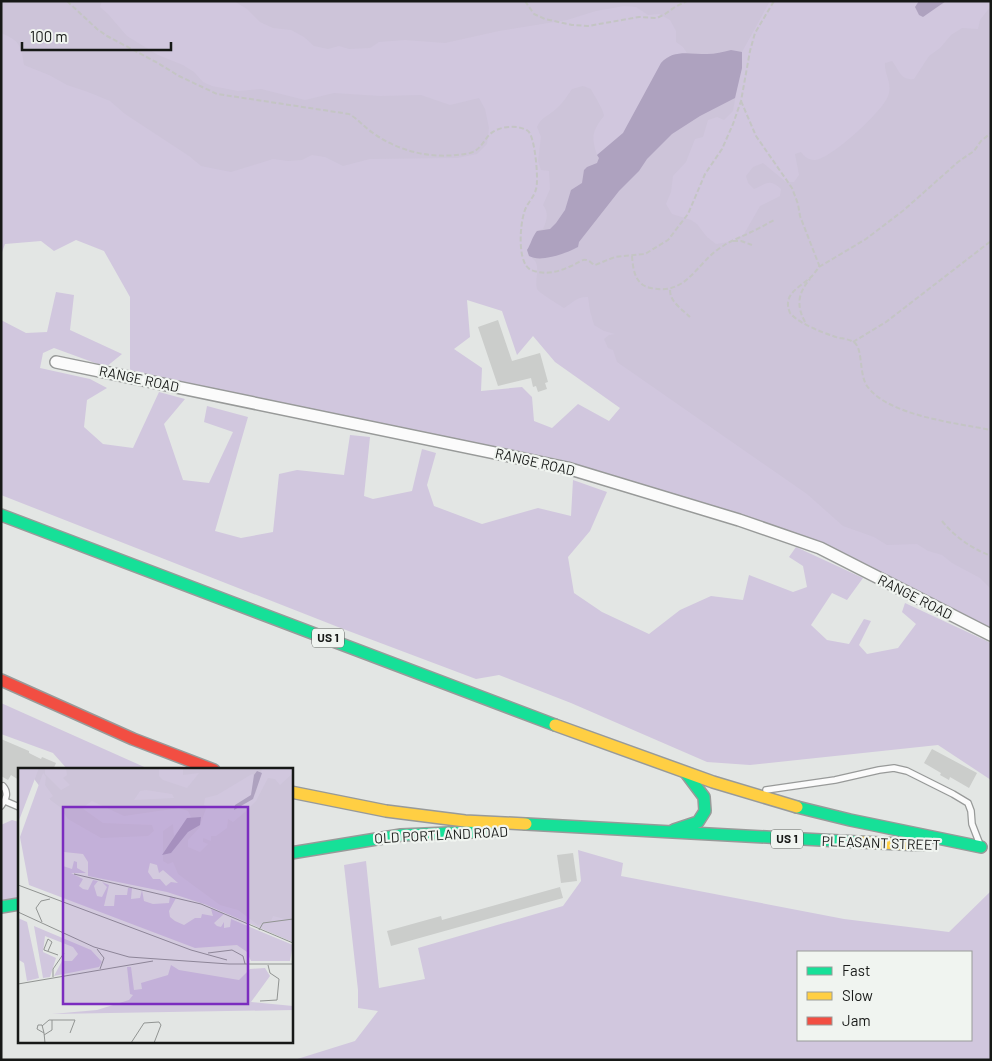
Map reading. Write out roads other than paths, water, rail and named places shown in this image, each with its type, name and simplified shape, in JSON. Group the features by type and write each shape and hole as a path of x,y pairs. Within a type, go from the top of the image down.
{"main road":[{"name":"US 1","path":"1,515 686,773 748,793 850,820 986,847"},
{"path":"1,680 100,725 209,768"},
{"path":"165,752 184,768"},
{"path":"661,832 692,825 698,822 706,811 704,797 686,773"},
{"path":"292,792 352,806 465,822 592,829"},
{"name":"PLEASANT STREET","path":"592,829 986,847"},
{"name":"OLD PORTLAND ROAD","path":"292,853 365,840 401,836 592,829"},
{"path":"1,907 18,904"}],"street":[{"name":"RANGE ROAD","path":"56,362 568,468 739,520 820,548 991,635"}],"lane":[{"path":"748,793 835,780 894,768 907,771 968,803 972,824 986,847"},
{"path":"3,786 6,790 3,804 18,807"}]}
